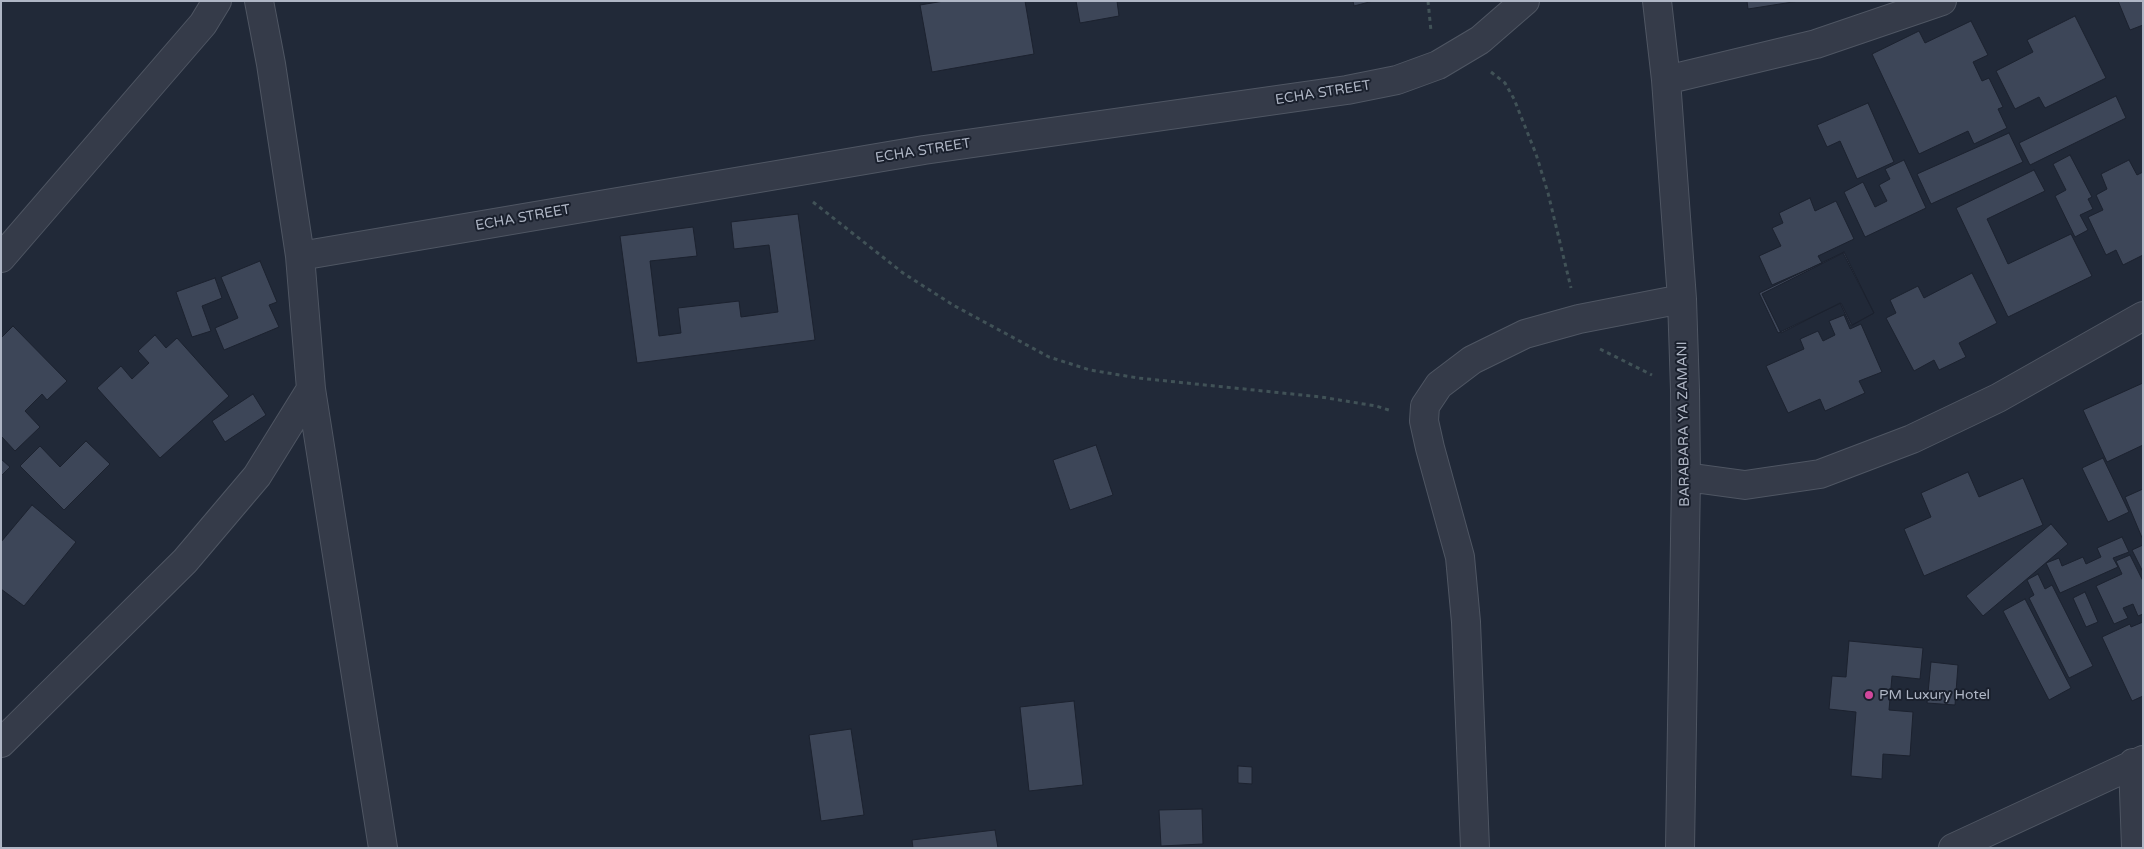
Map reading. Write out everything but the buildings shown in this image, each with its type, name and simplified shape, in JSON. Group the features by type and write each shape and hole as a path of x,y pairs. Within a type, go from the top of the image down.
{"street":[{"path":"1,258 203,24 217,1"},
{"path":"259,1 271,64 300,256 311,389 383,848"},
{"name":"ECHA STREET","path":"300,256 924,150 1348,90 1397,80 1438,65 1480,40 1524,1"},
{"name":"BARABARA YA ZAMANI","path":"1657,1 1666,80 1682,299 1685,390 1686,477 1680,848"},
{"path":"1666,80 1816,44 1942,1"},
{"path":"1475,848 1466,622 1460,557 1424,421 1425,406 1439,385 1472,360 1525,334 1579,319 1682,299"},
{"path":"1686,477 1744,485 1820,474 1912,439 1998,398 2143,316"},
{"path":"1,743 185,561 257,476 311,389"},
{"path":"1953,848 2138,762 2136,848"}],"path":[{"path":"1438,65 1491,72 1499,76 1514,99 1536,154 1548,193 1579,319 1587,336 1598,348 1685,390"},
{"path":"782,174 819,208 903,273 953,305 1049,357 1090,370 1138,378 1321,397 1376,406 1424,421"}],"place":[{"name":"PM Luxury Hotel","path":"1869,695"}]}
